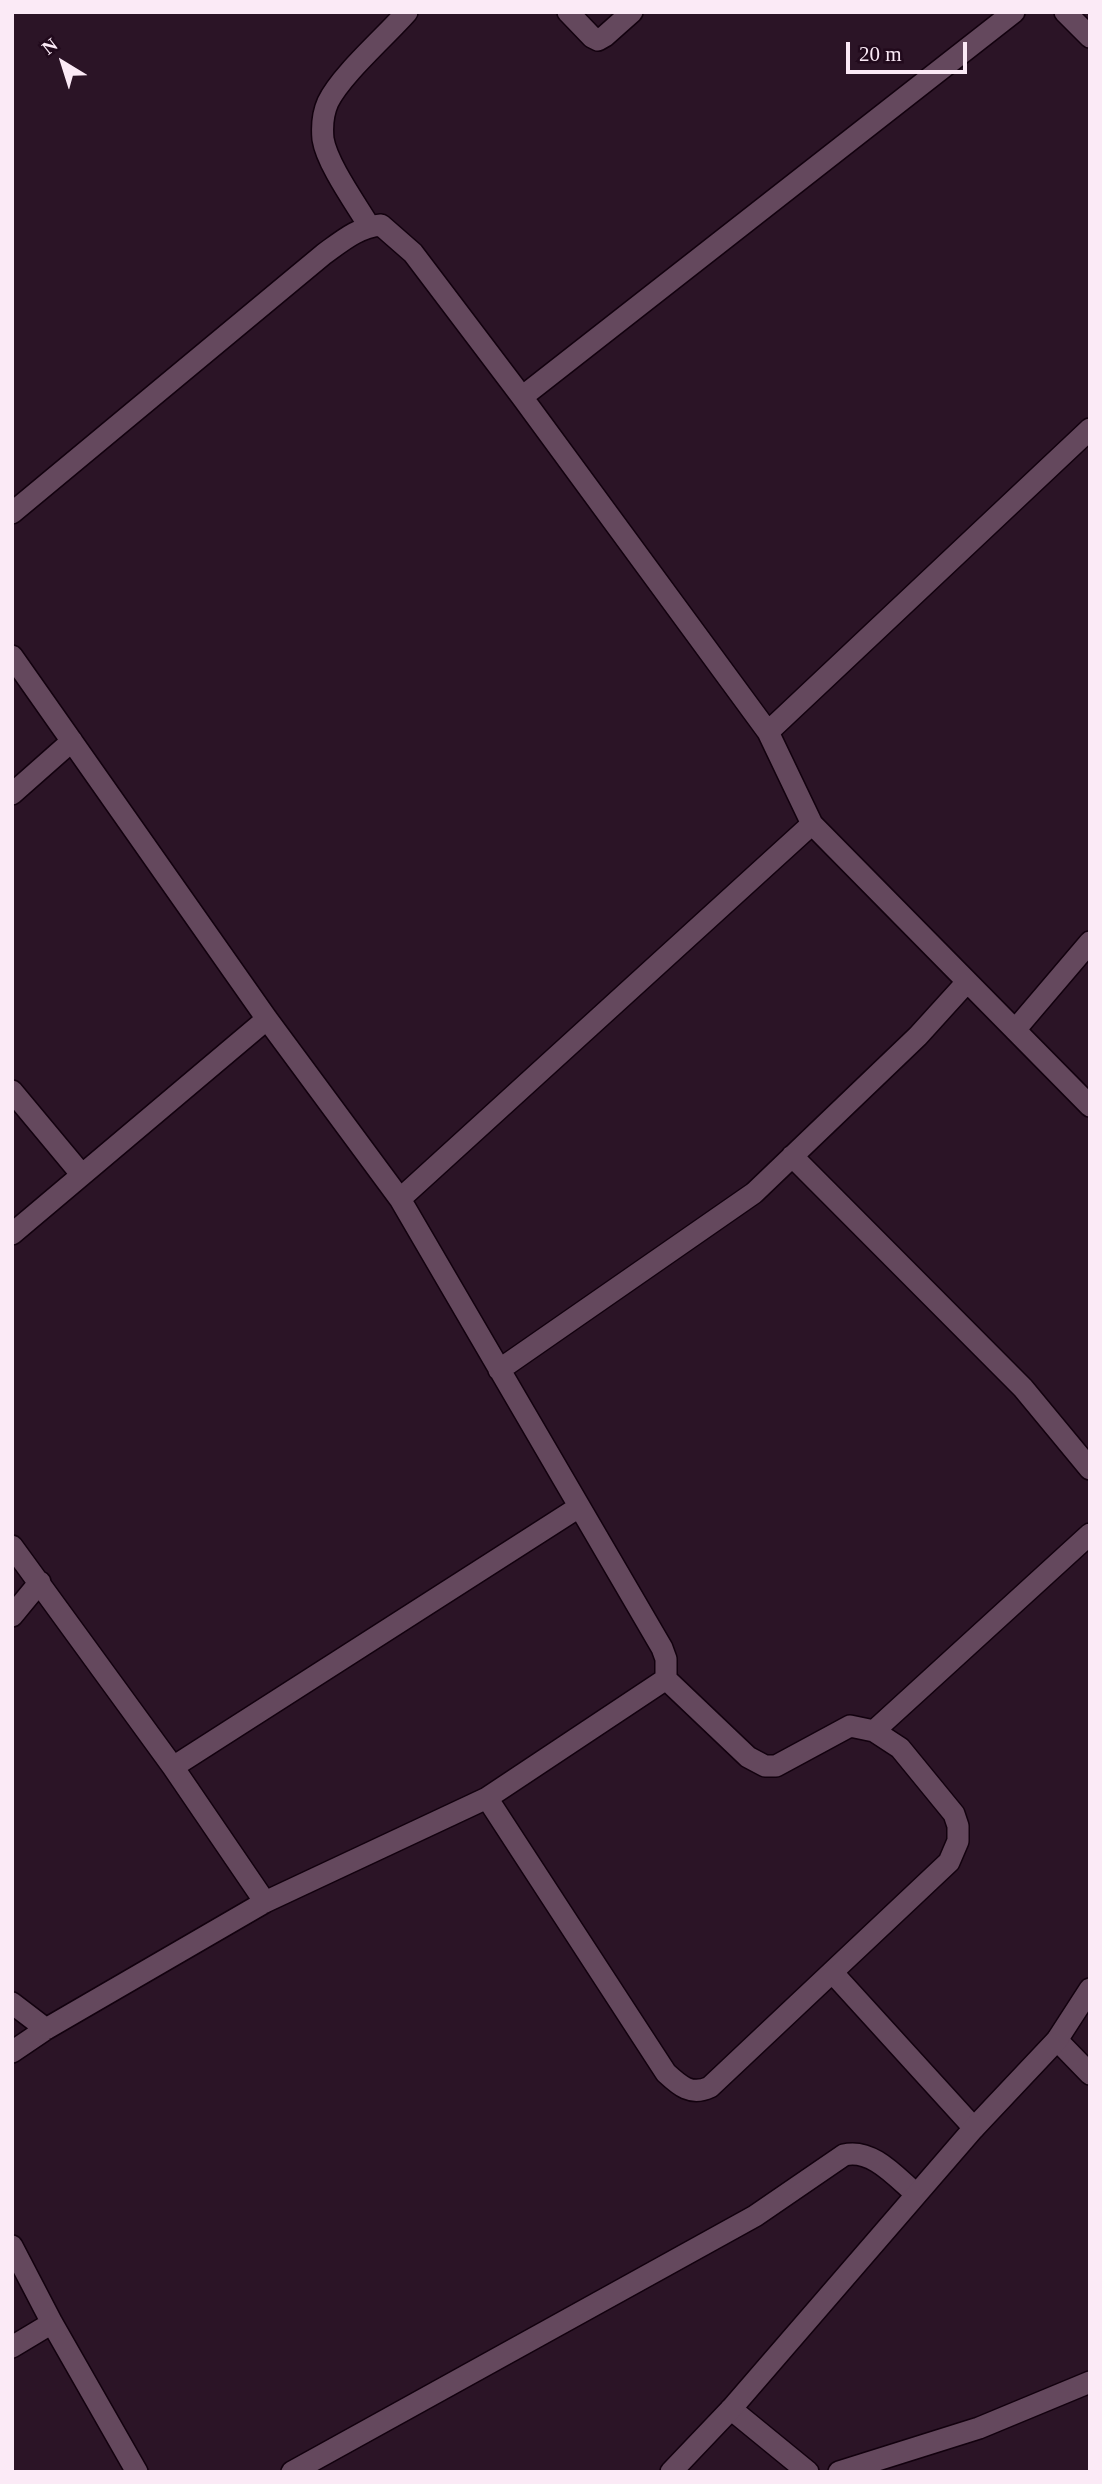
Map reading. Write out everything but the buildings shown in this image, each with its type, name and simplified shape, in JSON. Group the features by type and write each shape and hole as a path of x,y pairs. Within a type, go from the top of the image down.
{"street":[{"path":"369,226 330,159 323,141 324,114 328,102 343,81 407,12"},
{"path":"568,12 598,40 632,12"},
{"path":"522,397 1014,12"},
{"path":"1065,12 1090,37"},
{"path":"12,513 324,254 347,237 369,226 381,225 413,253 768,732 812,824 1090,1106"},
{"path":"768,732 1090,429"},
{"path":"12,656 267,1019 400,1199 662,1648 666,1659 666,1679 748,1757 765,1766 776,1766 850,1726 874,1731 900,1748 954,1814 957,1819 958,1841 949,1862 716,2083 695,2092 684,2088 666,2073 487,1798"},
{"path":"12,794 72,741"},
{"path":"400,1199 812,824"},
{"path":"1015,1030 1090,942"},
{"path":"499,1370 754,1193 918,1036 968,982"},
{"path":"12,1234 267,1019"},
{"path":"12,1091 82,1175"},
{"path":"792,1156 1023,1388 1090,1469"},
{"path":"173,1767 579,1507"},
{"path":"874,1731 1090,1534"},
{"path":"12,1546 173,1767 265,1902"},
{"path":"12,1616 40,1582"},
{"path":"12,2052 46,2029 265,1902 487,1798 666,1679"},
{"path":"832,1972 974,2128"},
{"path":"671,2472 731,2409 974,2128 1057,2040 1090,1989"},
{"path":"12,2003 46,2029"},
{"path":"1057,2040 1090,2074"},
{"path":"292,2472 755,2216 844,2155 852,2153 869,2156 916,2194"},
{"path":"12,2246 52,2323 137,2472"},
{"path":"12,2347 52,2323"},
{"path":"839,2472 979,2428 1090,2382"},
{"path":"731,2409 808,2472"}]}
